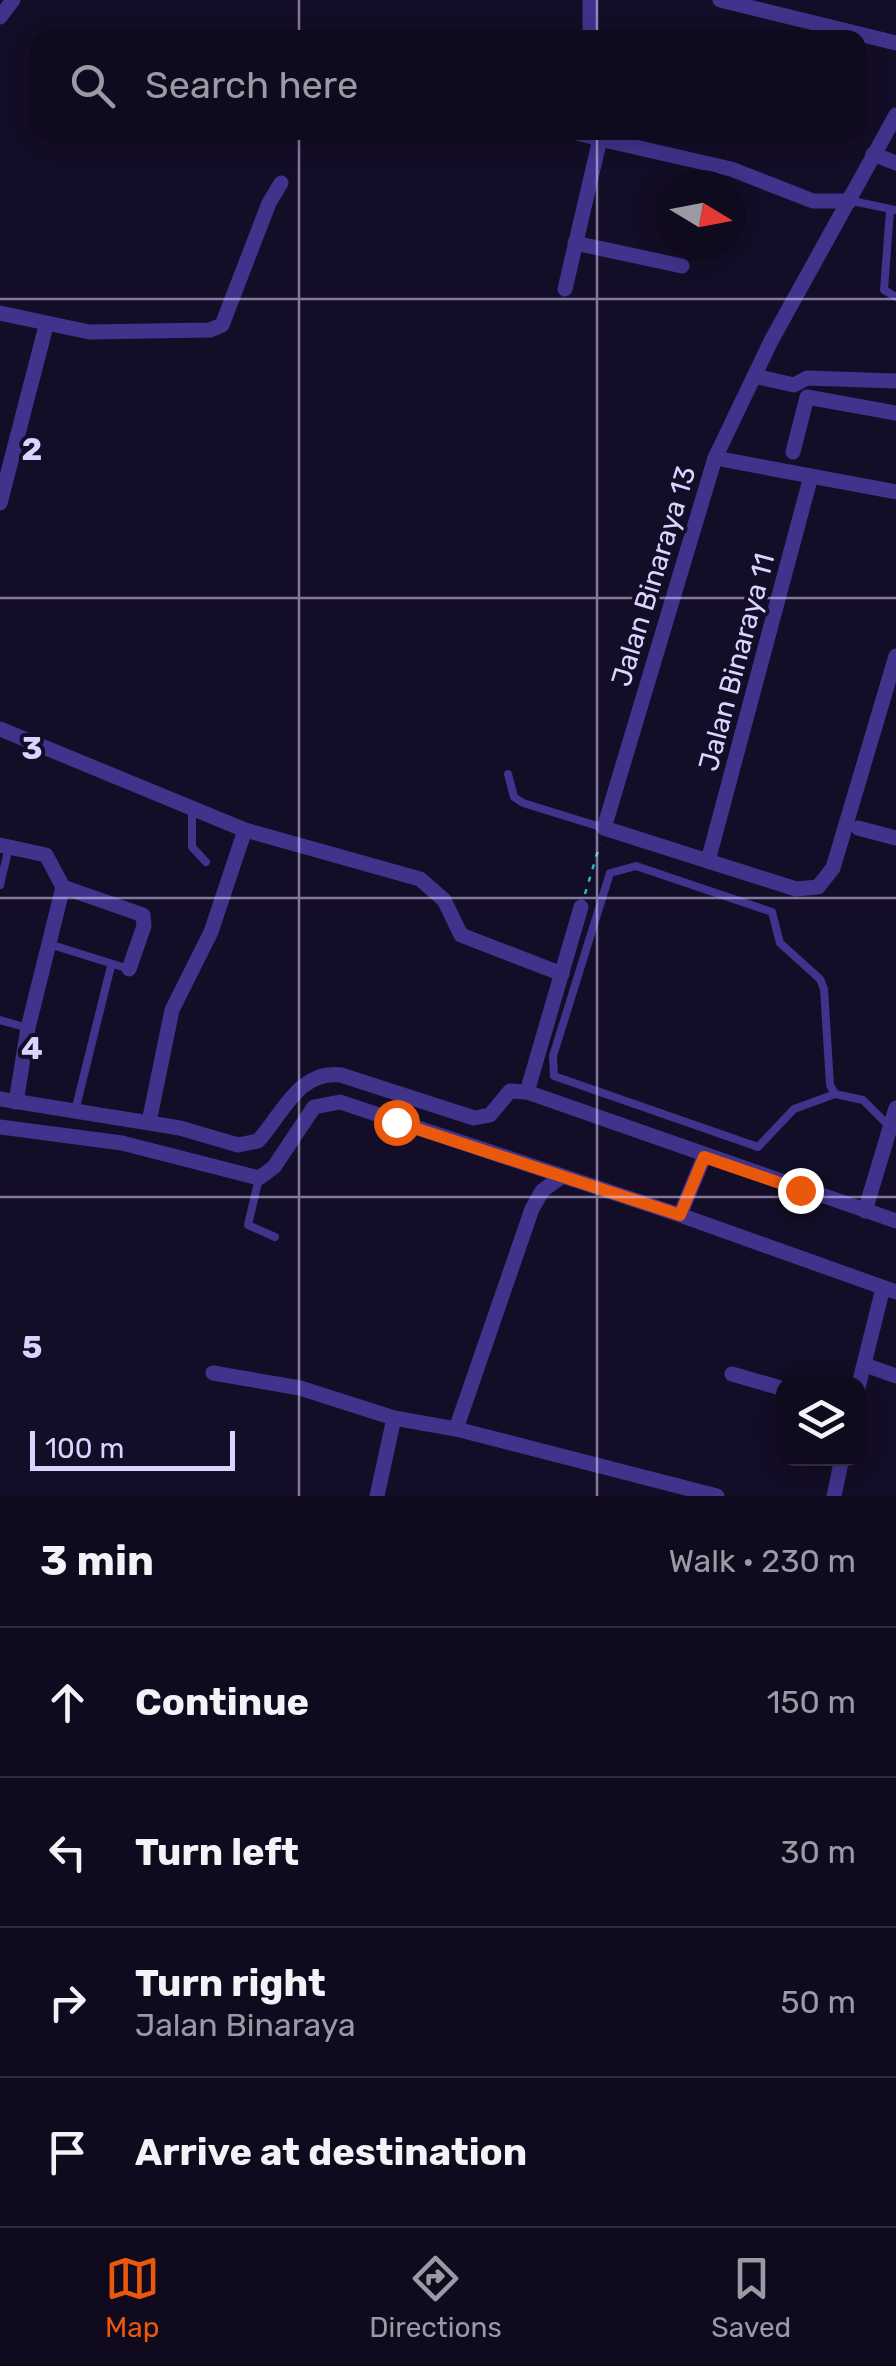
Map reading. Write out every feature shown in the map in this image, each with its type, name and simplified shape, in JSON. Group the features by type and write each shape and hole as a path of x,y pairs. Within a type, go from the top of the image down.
{"street":[{"path":"0,17 13,0"},
{"path":"590,0 590,30"},
{"path":"720,0 843,30"},
{"path":"866,36 896,43"},
{"path":"715,458 754,376 896,115"},
{"path":"565,289 600,140"},
{"path":"604,140 731,169 813,202 850,201"},
{"path":"873,154 896,163"},
{"path":"0,313 88,332 210,330 222,325 268,202 282,183"},
{"path":"575,244 682,266"},
{"path":"0,502 46,326"},
{"path":"754,376 794,385 807,397 896,414"},
{"path":"794,385 807,378 896,381"},
{"path":"794,452 807,397"},
{"name":"Jalan Binaraya 13","path":"604,828 715,458 896,492"},
{"name":"Jalan Binaraya 11","path":"708,861 811,476"},
{"path":"604,828 796,889 818,887 828,879 896,656"},
{"path":"0,729 245,830 420,878 444,900 460,935 562,974"},
{"path":"858,828 896,838"},
{"path":"149,1122 172,1010 211,932 245,830"},
{"path":"4,846 46,855 63,887 8,1101 149,1122 248,1145 266,1133 288,1100 320,1075 341,1075 474,1118 490,1115 510,1091 527,1092 896,1221"},
{"path":"63,887 143,915 144,926 129,970"},
{"path":"527,1092 581,907"},
{"path":"0,1128 137,1146 260,1178 274,1168 314,1107 332,1100 680,1215 890,1290 861,1376"},
{"path":"864,1211 896,1108"},
{"path":"680,1215 704,1157"},
{"path":"456,1429 532,1209 542,1191 560,1177"},
{"path":"864,1366 896,1376"},
{"path":"213,1373 320,1392 394,1418 456,1429 717,1496"},
{"path":"732,1374 776,1387"},
{"path":"378,1496 394,1418"},
{"path":"834,1496 840,1466"}],"lane":[{"path":"850,201 893,210 884,290 896,298"},
{"path":"508,774 514,797 523,804 604,828"},
{"path":"192,809 192,847 206,862"},
{"path":"0,886 4,846"},
{"path":"835,1094 828,1075 824,989 820,979 780,943 772,912 636,866 610,873 553,1056 554,1076 758,1147 794,1109 835,1094 862,1100 890,1127"},
{"path":"49,944 129,970"},
{"path":"76,1111 111,966"},
{"path":"0,1020 28,1028"},
{"path":"260,1178 248,1224 275,1236"}],"path":[{"path":"581,907 604,828"}],"route":[{"path":"396,1122 680,1215 704,1157 800,1190"}]}
